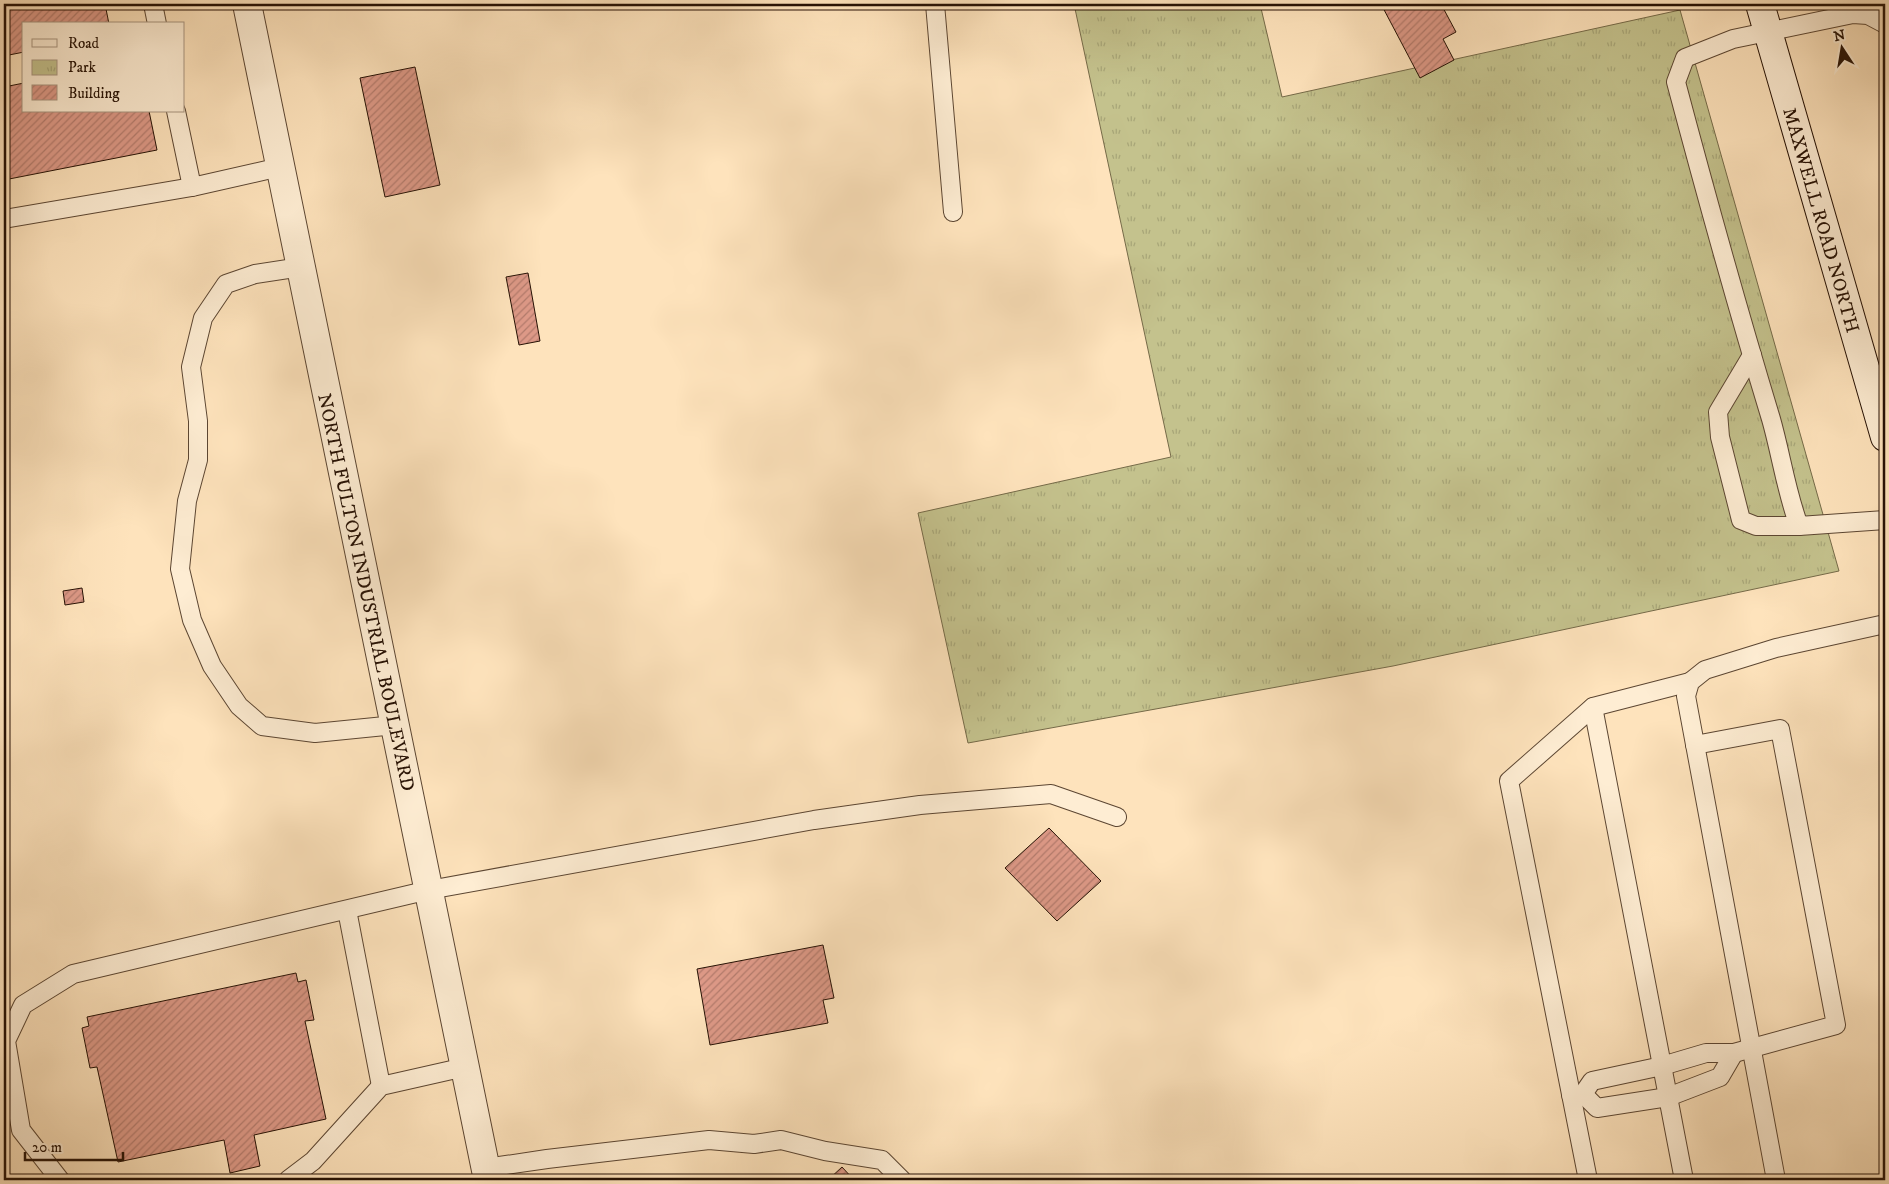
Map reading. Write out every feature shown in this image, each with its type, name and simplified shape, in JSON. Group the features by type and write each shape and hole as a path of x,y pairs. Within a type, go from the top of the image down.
{"street":[{"name":"NORTH FULTON INDUSTRIAL BOULEVARD","path":"247,4 487,1174"},
{"name":"MAXWELL ROAD NORTH","path":"1760,4 1885,437"}],"lane":[{"path":"153,4 157,22"},
{"path":"936,4 953,212"},
{"path":"1868,15 1884,4"},
{"path":"1799,526 1793,509 1779,447 1676,82 1685,58 1725,41 1768,30 1853,14 1868,15 1885,24"},
{"path":"176,112 192,186"},
{"path":"4,219 192,186 280,167"},
{"path":"301,267 255,274 226,284 203,318 191,367 198,421 198,460 187,501 180,568 192,620 212,666 239,706 262,726 315,733 395,725"},
{"path":"1752,356 1718,412 1720,437 1741,520 1756,526 1799,526 1885,520"},
{"path":"1588,1180 1577,1094 1509,781 1593,706 1690,682 1704,670 1776,648 1885,624"},
{"path":"1690,682 1686,696 1776,1180"},
{"path":"1593,706 1684,1180"},
{"path":"1577,1094 1592,1081 1662,1066 1706,1053 1734,1053 1836,1026 1780,729 1695,745"},
{"path":"60,1180 21,1130 6,1041 23,1005 73,974 429,890 814,820 920,805 1051,794 1117,817"},
{"path":"347,910 381,1086"},
{"path":"1577,1094 1597,1108 1668,1097 1720,1077 1734,1053"},
{"path":"288,1180 313,1161 381,1086 465,1067"},
{"path":"487,1174 547,1159 709,1140 754,1144 780,1140 825,1151 882,1160 902,1180"}],"green space":[{"path":"1074,4 1260,4 1282,97 1680,10 1839,571 1393,666 968,743 918,513 1171,457"}],"building":[{"path":"4,4 105,4 109,22 22,22 22,52 4,56"},
{"path":"1381,4 1441,4 1456,32 1443,39 1454,60 1420,78"},
{"path":"415,67 440,185 385,197 360,78"},
{"path":"22,83 22,112 149,112 157,150 4,180 4,87"},
{"path":"528,273 540,341 519,345 506,277"},
{"path":"82,588 84,602 65,605 63,591"},
{"path":"1049,828 1101,881 1057,921 1005,868"},
{"path":"823,945 834,998 823,1000 828,1023 710,1045 697,969"},
{"path":"296,973 298,982 306,980 314,1020 305,1021 326,1119 254,1135 260,1166 230,1173 224,1140 118,1162 97,1067 90,1068 82,1028 89,1026 87,1017"},
{"path":"842,1167 854,1180 828,1180"}]}
